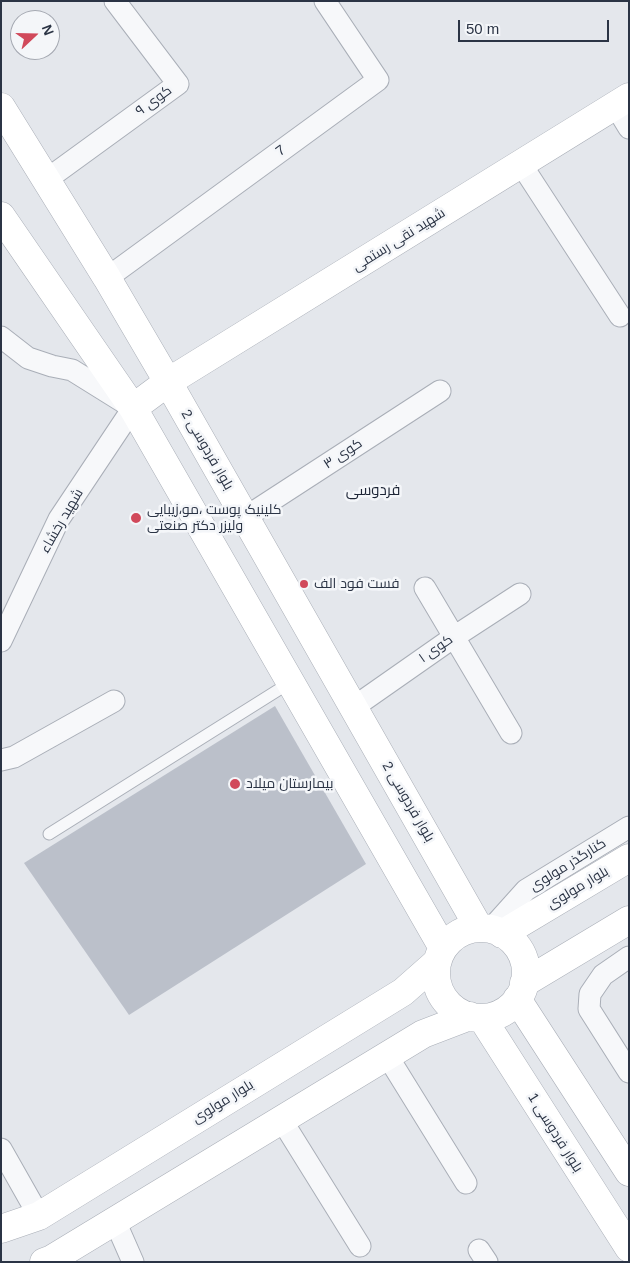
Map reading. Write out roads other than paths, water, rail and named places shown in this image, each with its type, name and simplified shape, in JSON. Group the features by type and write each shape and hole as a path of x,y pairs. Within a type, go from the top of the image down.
{"main road":[{"name":"بلوار فردوسی 2","path":"1,107 107,278 354,706 491,930"},
{"name":"شهید نقی رستمی","path":"134,408 168,382 521,164 624,110"},
{"path":"1,216 134,408 291,682 440,955"},
{"name":"بلوار مولوی","path":"491,930 629,858"},
{"path":"44,1262 52,1259 424,1034 476,1017 502,1013 521,991 629,920"},
{"path":"476,1017 460,1012 450,1005 442,996 436,974 440,955 459,934 469,930 491,930 512,940 519,950 525,972 521,991 629,1172"},
{"name":"بلوار مولوی","path":"1,1229 39,1216 403,992 440,955"},
{"name":"بلوار فردوسی 1","path":"476,1017 629,1248"}],"street":[{"name":"کوی ۹","path":"46,180 178,84 115,1"},
{"name":"7","path":"107,278 378,80 325,1"},
{"path":"521,164 620,316"},
{"path":"1,337 28,358 72,370 134,408"},
{"name":"کوی ۳","path":"246,517 440,391"},
{"name":"شهید رخشاء","path":"1,640 59,519 134,408"},
{"path":"425,588 511,733"},
{"name":"کوی ۱","path":"354,706 520,594"},
{"path":"1,760 14,757 114,701"},
{"name":"کنارگذر مولوی","path":"491,930 526,890 629,827"},
{"path":"629,957 603,975 590,994 589,1009 629,1072"},
{"path":"388,1057 466,1183"},
{"path":"281,1119 360,1246"},
{"path":"1,1149 39,1216"},
{"path":"115,1221 133,1262"}],"lane":[{"path":"49,834 291,682"}],"place":[{"name":"کلینیک پوست ،مو،زیبایی ولیزر دکتر صنعتی","path":"136,518"},
{"name":"فست فود الف","path":"304,584"},
{"name":"بیمارستان میلاد","path":"235,784"}],"district":[{"name":"فردوسی","path":"373,491"}]}
